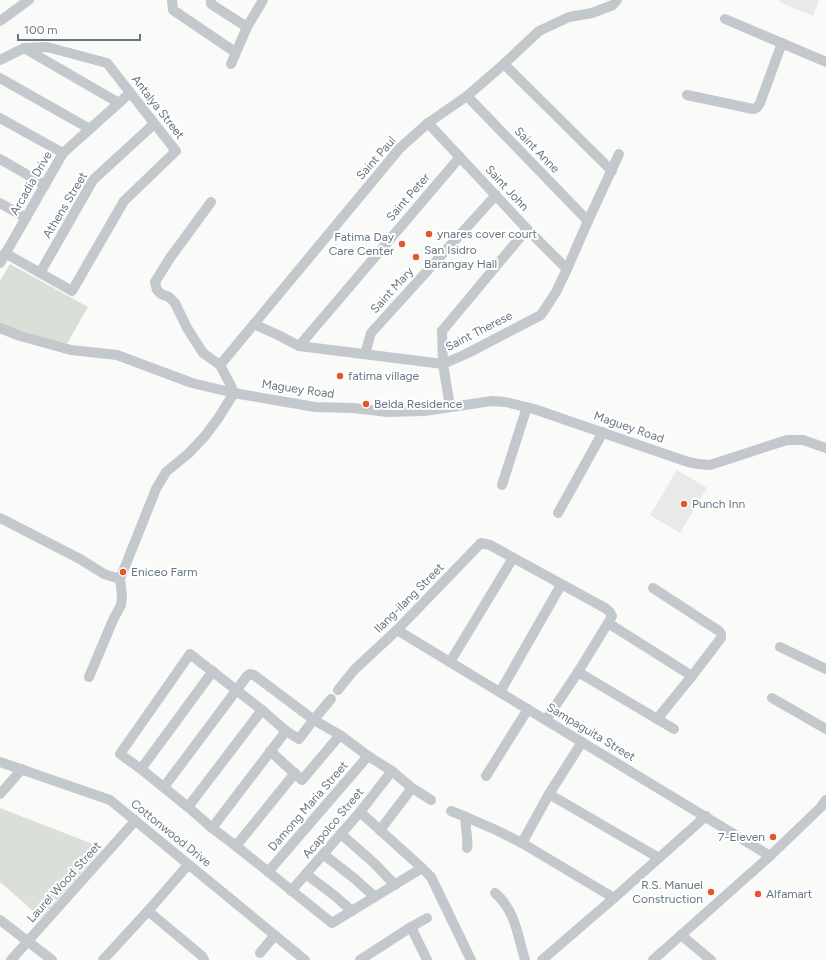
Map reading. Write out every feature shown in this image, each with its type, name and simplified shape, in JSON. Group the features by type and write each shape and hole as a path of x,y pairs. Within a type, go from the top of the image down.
{"street":[{"path":"172,0 173,10 235,52"},
{"path":"211,0 211,4 248,27"},
{"path":"231,64 235,52 263,0"},
{"name":"Saint Paul","path":"220,365 400,148 428,123 467,96 504,64 539,30 569,17 592,13 613,5 617,0"},
{"path":"0,21 24,1"},
{"path":"725,19 826,62"},
{"path":"687,95 753,109 758,108 782,43"},
{"name":"Antalya Street","path":"0,60 24,48 47,47 107,63 176,152 124,201 72,291 5,253"},
{"path":"24,48 119,103"},
{"path":"504,64 612,172"},
{"path":"0,78 90,129"},
{"name":"Arcadia Drive","path":"0,263 63,154 130,93"},
{"name":"Saint Anne","path":"467,96 588,222"},
{"path":"0,118 63,154"},
{"name":"Saint John","path":"428,123 567,269"},
{"name":"Athens Street","path":"40,273 94,180 154,124"},
{"name":"Saint Therese","path":"254,324 299,346 443,364 466,354 541,315 556,292 619,154"},
{"name":"Saint Peter","path":"299,346 460,157"},
{"path":"0,159 45,185"},
{"name":"Saint Mary","path":"365,354 371,333 496,195"},
{"path":"89,677 113,620 121,605 122,595 120,579 156,489 166,472 189,454 205,436 220,417 234,393 220,365 203,353 187,328 175,303 169,297 161,294 157,290 155,282 170,258 211,202"},
{"path":"0,203 26,218"},
{"path":"450,407 443,364 442,331 528,229"},
{"name":"Maguey Road","path":"0,328 20,336 71,350 117,355 129,358 192,383 234,393 315,407 354,408 388,412 424,411 492,401 505,402 527,407 688,462 698,464 720,462 787,440 803,440 826,448"},
{"path":"502,485 527,407"},
{"path":"558,513 603,432"},
{"path":"0,518 80,559 104,574 120,579"},
{"name":"Ilang-ilang Street","path":"338,690 354,670 397,630 481,543 490,545 513,558"},
{"path":"450,662 513,558 605,608 612,616 578,672 546,720"},
{"path":"500,692 562,585"},
{"path":"653,588 719,631 721,634 721,638 657,719"},
{"path":"608,623 692,676"},
{"name":"Sampaguita Street","path":"397,630 770,856"},
{"path":"780,647 826,669"},
{"path":"331,699 299,739 286,731 262,710 190,654 120,754 164,787 212,828 332,923 422,868"},
{"path":"141,769 213,671"},
{"path":"578,672 674,729"},
{"path":"164,787 237,690 251,674 314,720 340,735 368,756 392,771 412,788 431,800"},
{"path":"772,698 826,729"},
{"path":"486,776 528,709"},
{"path":"188,807 262,710"},
{"path":"212,828 286,731"},
{"path":"270,751 302,780 340,735"},
{"path":"522,843 582,742"},
{"name":"Damong Maria Street","path":"268,872 368,756"},
{"name":"Cottonwood Drive","path":"0,762 110,800 305,960"},
{"path":"0,794 22,769"},
{"name":"Acapolco Street","path":"291,891 360,812 392,771"},
{"path":"236,846 295,774"},
{"path":"380,830 412,788"},
{"path":"550,794 659,858"},
{"path":"653,960 824,806"},
{"path":"451,811 522,843 614,898"},
{"path":"360,812 431,877 471,960"},
{"path":"542,960 706,816"},
{"path":"466,817 465,824 468,838 467,848"},
{"name":"Laurel Wood Street","path":"11,960 135,821"},
{"path":"341,834 374,863 395,885"},
{"path":"323,854 375,897"},
{"path":"103,960 148,911 188,864"},
{"path":"306,874 336,896 352,911"},
{"path":"495,893 502,899 512,915 525,960"},
{"path":"148,911 202,956 204,960"},
{"path":"360,960 427,918"},
{"path":"0,920 52,960"},
{"path":"411,927 427,960"},
{"path":"681,935 711,960"},
{"path":"260,953 275,936"}],"shaded area":[{"path":"780,0 819,0 813,16 779,2"},
{"path":"10,264 88,307 65,347 0,327 0,281"},
{"path":"677,470 707,488 680,533 650,515"},
{"path":"0,808 103,848 41,918 0,882"}],"place":[{"name":"ynares cover court","path":"429,234"},
{"name":"Fatima Day Care Center","path":"402,244"},
{"name":"San Isidro Barangay Hall","path":"416,257"},
{"name":"fatima village","path":"340,376"},
{"name":"Belda Residence","path":"366,404"},
{"name":"Punch Inn","path":"684,504"},
{"name":"Eniceo Farm","path":"123,572"},
{"name":"7-Eleven","path":"773,837"},
{"name":"R.S. Manuel Construction","path":"711,892"},
{"name":"Alfamart","path":"758,894"}]}
